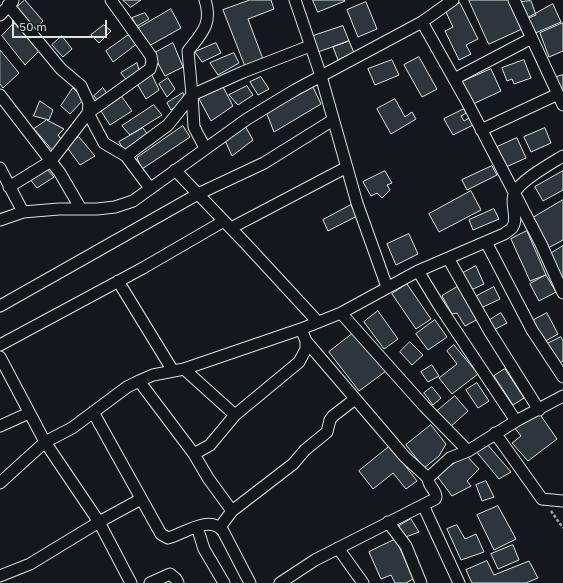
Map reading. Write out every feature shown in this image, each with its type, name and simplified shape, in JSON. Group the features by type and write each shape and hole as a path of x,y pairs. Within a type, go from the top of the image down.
{"street":[{"path":"9,186 51,161 88,113 150,69 152,62 151,56 111,0"},
{"path":"205,0 208,15 206,29 188,51 194,126 205,148"},
{"path":"295,0 321,76 357,203 387,287"},
{"path":"0,220 22,212 59,209 97,209 115,207 133,201 247,119 321,76 422,22 453,0"},
{"path":"514,0 563,104"},
{"path":"0,15 11,3 60,69 81,86 89,102 88,113 104,143 126,156 150,188"},
{"path":"422,22 482,130 562,288"},
{"path":"454,79 532,38"},
{"path":"126,156 168,125 192,95 243,72 310,46"},
{"path":"482,130 558,94"},
{"path":"0,95 60,173 81,209"},
{"path":"0,306 198,194 264,163 333,120"},
{"path":"0,483 45,442 72,428 127,387 139,381 153,375 178,370 301,329 341,313 418,271 504,234 512,228 514,221 512,202 514,194 520,186 533,175 563,156"},
{"path":"0,345 227,224 347,167"},
{"path":"0,168 22,212"},
{"path":"175,170 318,322"},
{"path":"486,242 532,330 563,377"},
{"path":"448,258 490,332 539,410"},
{"path":"418,271 440,307 516,421"},
{"path":"118,281 178,370 235,416"},
{"path":"341,313 424,406 468,451"},
{"path":"280,583 315,560 388,522 424,506 436,497 436,494 430,486 428,478 405,457 306,341 301,329"},
{"path":"194,454 210,445 235,416 299,362 306,349 306,341"},
{"path":"0,357 45,442 99,522 131,583"},
{"path":"139,381 194,454 208,478 232,511"},
{"path":"428,478 450,458 468,451 495,433 563,396"},
{"path":"220,527 232,511 293,464 305,450 328,430 330,420 333,416 356,398"},
{"path":"93,412 141,499 164,537 173,537 197,527 212,524 220,527 250,583"},
{"path":"0,426 29,413"},
{"path":"495,433 542,499 563,501"},
{"path":"0,576 30,564 99,522 141,499"},
{"path":"424,506 459,583"},
{"path":"388,522 406,546 421,583"},
{"path":"197,527 204,549 224,583"},
{"path":"338,548 363,583"},
{"path":"150,583 170,574 178,583"}],"path":[{"path":"542,499 563,528"}],"building":[{"path":"25,0 43,21 33,32 14,10"},
{"path":"123,0 141,0 131,7"},
{"path":"250,0 271,0 274,9 248,19 264,62 246,69 223,10"},
{"path":"313,0 344,0 345,1 318,12"},
{"path":"469,0 509,0 522,29 489,44"},
{"path":"531,1 536,15 526,19 520,2"},
{"path":"366,2 377,29 358,37 347,10"},
{"path":"460,3 478,39 466,45 471,54 459,60 445,31 453,27 445,10"},
{"path":"553,4 561,22 533,34 526,19"},
{"path":"171,9 181,28 149,46 137,29"},
{"path":"145,13 149,19 137,26 132,18"},
{"path":"14,23 39,51 25,65 2,36"},
{"path":"563,23 563,51 549,57 540,33"},
{"path":"104,25 111,31 99,43 91,35"},
{"path":"343,26 349,41 318,52 313,36"},
{"path":"130,34 138,43 113,62 106,51"},
{"path":"62,36 72,49 63,57 52,45"},
{"path":"349,41 354,53 338,60 333,47"},
{"path":"173,43 183,67 165,76 153,54"},
{"path":"216,43 221,53 202,62 195,52"},
{"path":"0,50 19,73 3,88 0,84"},
{"path":"234,53 239,63 218,75 210,63"},
{"path":"419,57 437,89 422,97 404,65"},
{"path":"392,60 399,75 375,85 368,69"},
{"path":"524,60 531,78 514,84 512,79 507,81 502,68"},
{"path":"137,63 140,73 128,82 121,73"},
{"path":"491,69 501,91 473,104 462,82"},
{"path":"151,73 159,90 146,99 136,82"},
{"path":"563,75 563,96 553,78"},
{"path":"261,77 269,89 258,95 250,82"},
{"path":"168,78 175,89 167,97 159,84"},
{"path":"311,83 321,104 274,132 265,109"},
{"path":"222,85 233,106 211,121 198,97"},
{"path":"247,86 253,95 238,105 229,95"},
{"path":"73,88 84,99 70,114 61,106"},
{"path":"103,88 109,96 100,104 94,96"},
{"path":"183,93 186,100 171,110 167,103"},
{"path":"122,97 132,111 110,125 101,111"},
{"path":"395,99 405,117 412,112 416,119 391,134 377,109"},
{"path":"40,101 53,110 49,120 34,116"},
{"path":"154,105 162,115 130,135 122,126"},
{"path":"464,109 466,113 461,116 464,121 471,117 475,124 453,135 444,119"},
{"path":"47,120 64,129 58,135 64,143 53,151 34,129"},
{"path":"244,124 253,140 232,156 224,138"},
{"path":"183,126 190,137 142,169 137,158"},
{"path":"143,128 149,136 126,153 119,142"},
{"path":"545,128 551,143 531,152 524,137"},
{"path":"79,137 95,156 80,165 66,146"},
{"path":"517,138 526,158 506,167 497,147"},
{"path":"492,166 497,175 467,190 462,180"},
{"path":"46,168 54,177 37,188 29,178"},
{"path":"385,171 392,183 387,185 390,190 382,198 377,193 371,196 363,182"},
{"path":"563,171 563,190 543,201 535,187"},
{"path":"471,191 481,210 439,232 429,214"},
{"path":"563,200 563,240 548,248 531,219"},
{"path":"351,205 357,216 328,231 323,220"},
{"path":"494,209 499,219 473,230 469,220"},
{"path":"527,231 546,275 530,281 511,239"},
{"path":"409,234 418,254 396,265 387,244"},
{"path":"563,246 563,280 550,254"},
{"path":"476,266 484,284 469,291 461,274"},
{"path":"546,275 556,292 539,301 530,284"},
{"path":"407,284 431,319 416,329 392,294"},
{"path":"459,286 478,319 465,326 457,313 452,314 442,296"},
{"path":"494,287 500,299 481,308 475,297"},
{"path":"378,311 398,339 384,349 364,322"},
{"path":"501,313 507,323 490,332 488,321"},
{"path":"547,313 558,334 544,342 532,321"},
{"path":"435,320 447,337 428,350 416,334"},
{"path":"356,331 386,371 359,391 329,352"},
{"path":"561,337 563,341 563,361 558,364 547,344"},
{"path":"410,342 423,355 412,365 400,352"},
{"path":"454,345 478,374 452,394 439,378 457,364 447,351"},
{"path":"432,365 439,376 428,382 421,372"},
{"path":"505,369 524,398 513,405 494,376"},
{"path":"477,383 489,401 478,408 466,390"},
{"path":"432,387 441,398 433,405 424,393"},
{"path":"455,396 468,411 449,428 436,412"},
{"path":"539,413 557,439 528,461 512,443 521,436 514,427"},
{"path":"431,425 446,444 439,456 424,468 406,445"},
{"path":"486,443 511,472 499,479 475,450"},
{"path":"390,446 417,481 406,489 393,473 373,489 359,471"},
{"path":"466,455 479,469 467,481 471,486 452,496 437,476"},
{"path":"486,481 494,497 482,501 476,485"},
{"path":"498,506 516,539 494,550 477,515"},
{"path":"411,519 419,532 403,538 399,526"},
{"path":"457,525 465,539 476,534 484,552 461,560 447,529"},
{"path":"396,539 413,579 406,583 395,583 391,575 381,579 369,552"},
{"path":"513,545 519,560 498,569 491,554"},
{"path":"487,561 494,575 529,561 538,578 526,583 472,583 466,570"}]}
